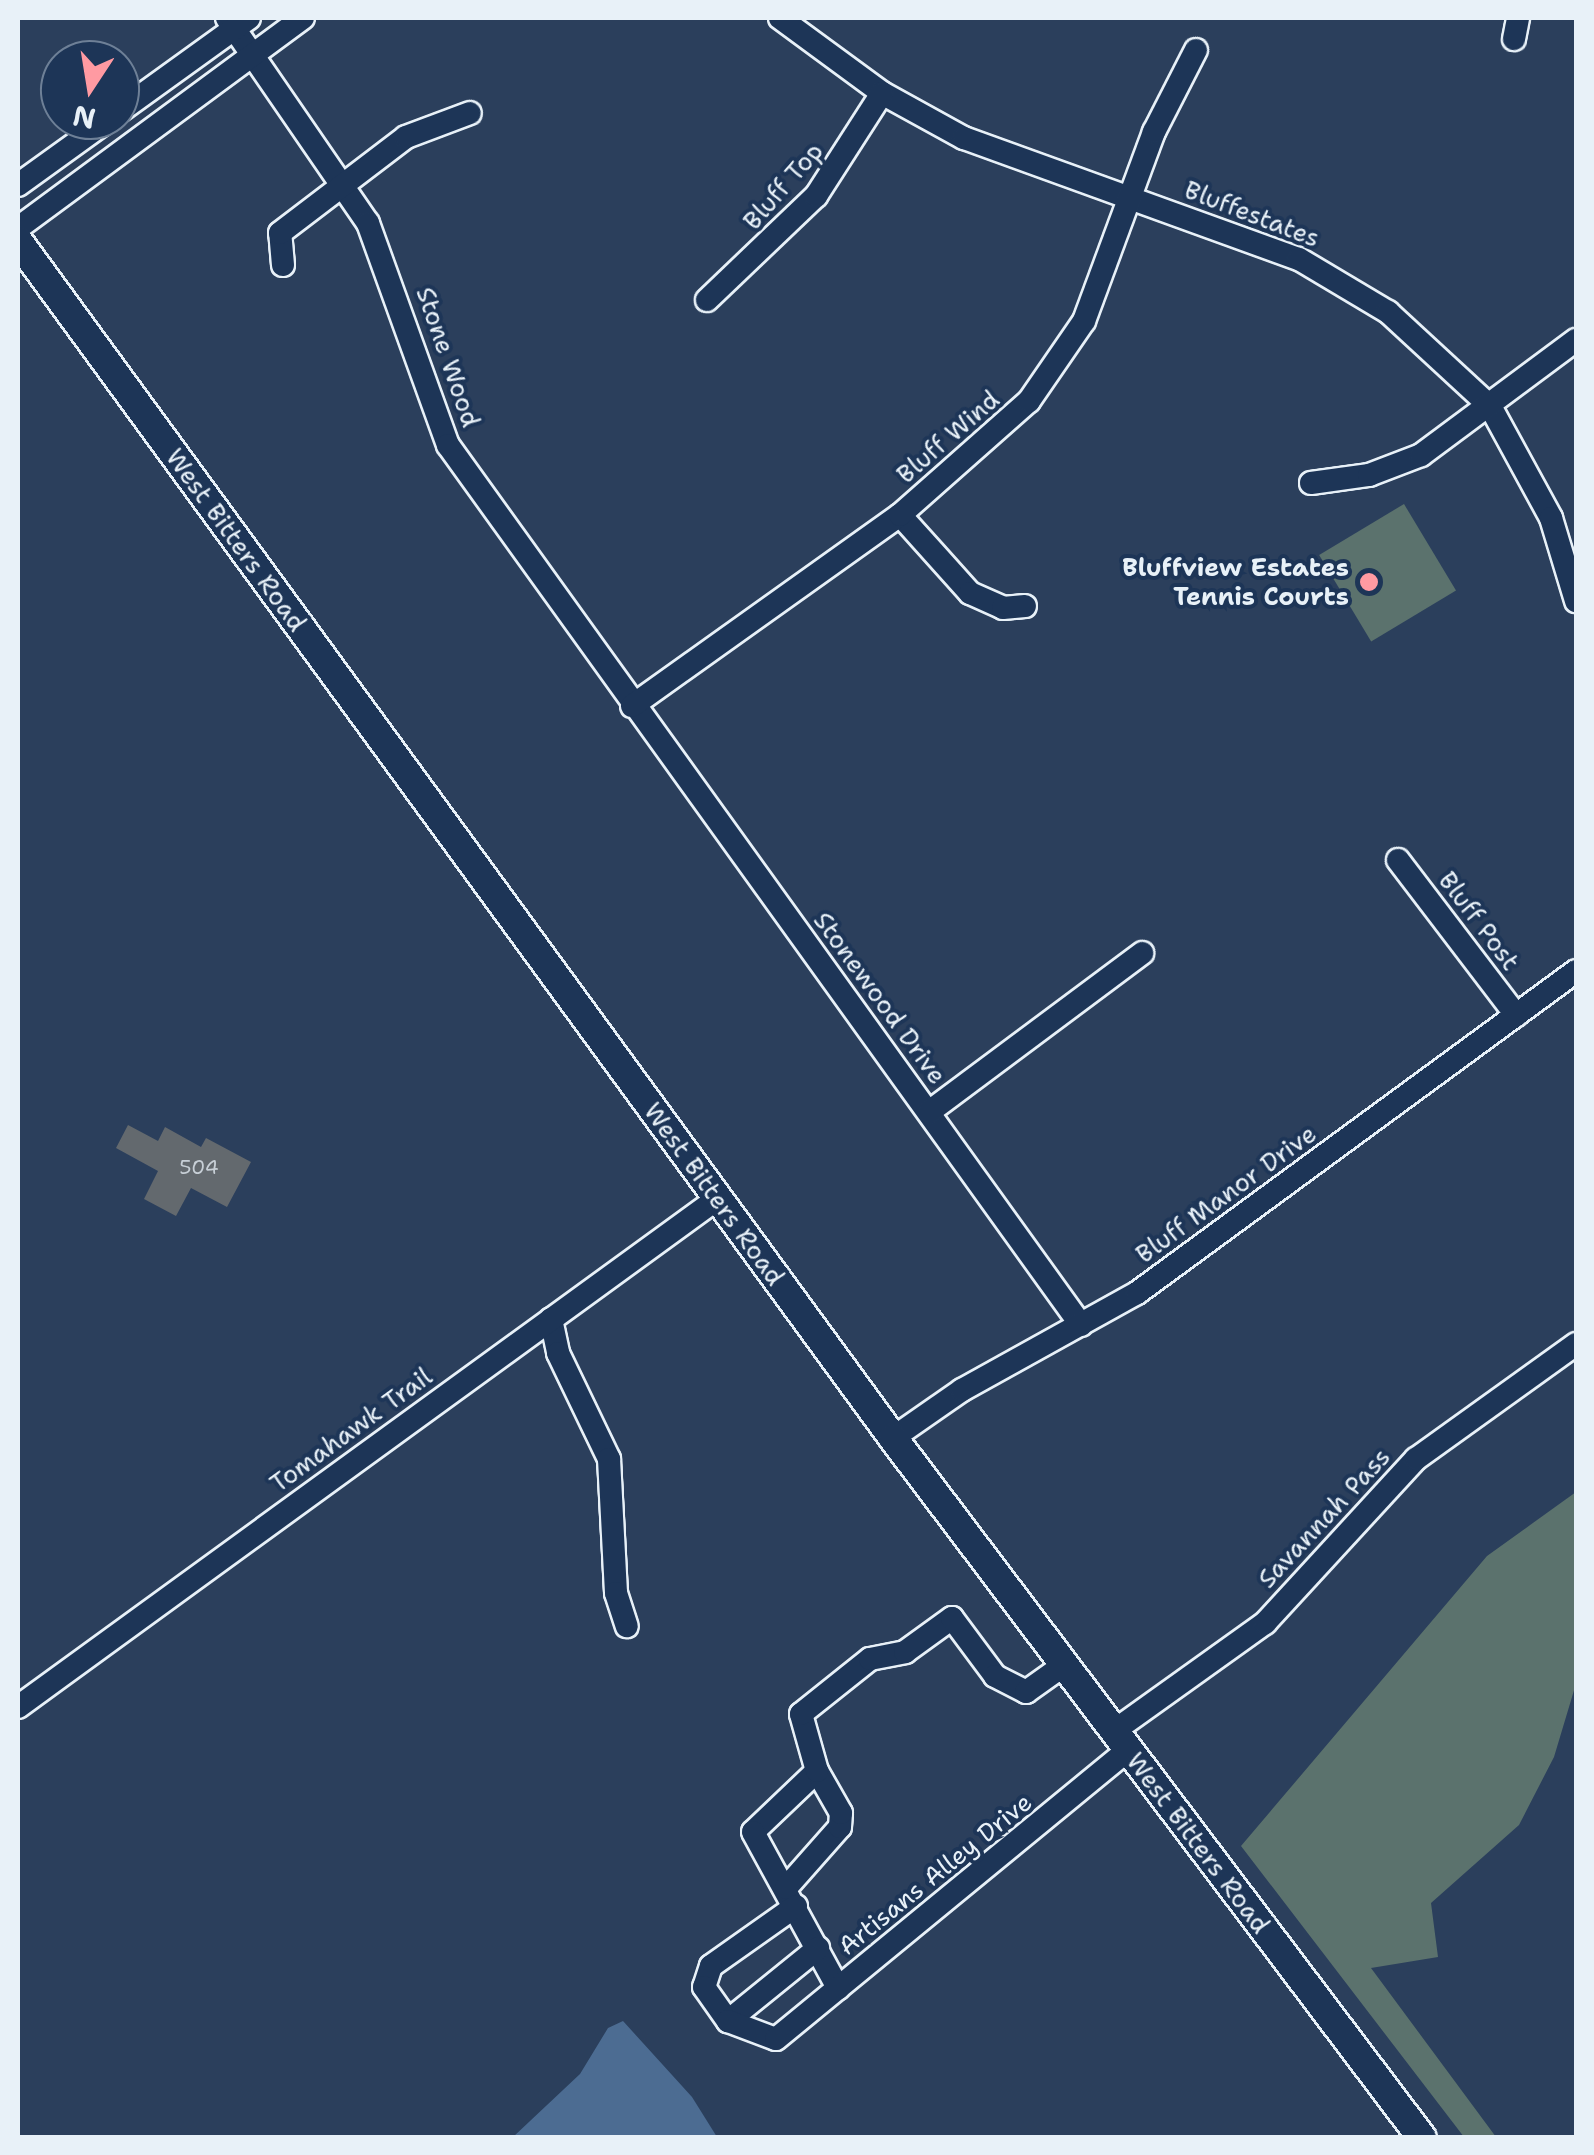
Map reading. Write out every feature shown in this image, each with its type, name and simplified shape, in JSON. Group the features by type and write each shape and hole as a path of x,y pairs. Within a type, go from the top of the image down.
{"main road":[{"name":"West Bitters Road","path":"18,241 893,1438 1422,2138"}],"street":[{"path":"18,228 303,18"},
{"name":"Bluffestates","path":"780,18 882,93 964,138 1132,198 1345,282 1428,345 1490,406 1551,518 1576,601"},
{"path":"140,96 237,21"},
{"name":"Stone Wood","path":"237,21 253,52 345,185 397,289 448,445 632,706"},
{"name":"Bluff Wind","path":"632,706 900,515 996,437 1058,363 1104,277 1154,132 1196,50"},
{"name":"Bluff Top","path":"707,300 816,196 882,93"},
{"path":"283,264 280,233 406,138 470,113"},
{"path":"18,185 80,140"},
{"path":"1311,484 1387,470 1490,406 1576,340"},
{"path":"900,515 970,593 1003,608 1025,606"},
{"name":"Stonewood Drive","path":"632,706 1082,1325"},
{"name":"Bluff Post","path":"1398,860 1516,1015"},
{"path":"930,1112 1142,953"},
{"name":"Bluff Manor Drive","path":"893,1438 1137,1293 1576,971"},
{"name":"Tomahawk Trail","path":"18,1706 718,1198"},
{"path":"551,1318 558,1353 610,1459 616,1593 627,1626"},
{"name":"Savannah Pass","path":"1121,1741 1265,1622 1416,1459 1576,1344"},
{"path":"818,1948 728,2021 704,1987 705,1976 791,1897 840,1827 838,1799 817,1771 801,1714 870,1659 904,1652 952,1618 995,1676 1026,1692 1064,1666"},
{"name":"Artisans Alley Drive","path":"728,2021 776,2039 1121,1741"},
{"path":"817,1771 753,1832 838,1988"}],"green space":[{"path":"1404,504 1456,591 1371,642 1319,555"},
{"path":"1576,1492 1575,1687 1554,1757 1519,1825 1431,1903 1438,1957 1371,1968 1496,2137 1464,2137 1241,1846 1487,1556"}],"water":[{"path":"623,2021 692,2097 717,2137 513,2137 580,2074 608,2028"}],"building":[{"path":"128,1125 158,1141 165,1127 201,1147 206,1138 251,1162 227,1207 191,1188 176,1216 144,1199 158,1171 116,1148"}],"place":[{"name":"Bluffview Estates Tennis Courts","path":"1369,582"}]}
